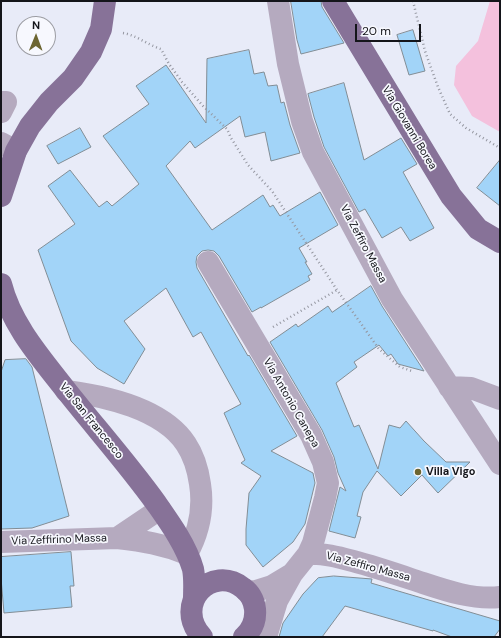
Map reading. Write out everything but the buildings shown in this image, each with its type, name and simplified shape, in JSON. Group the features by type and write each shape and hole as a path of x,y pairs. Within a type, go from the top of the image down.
{"main road":[{"path":"1,196 9,147 30,126 49,102 76,73 91,52 101,29 106,1"},
{"name":"Via Giovanni Borea","path":"332,1 451,196 478,229 500,242"},
{"name":"Via San Francesco","path":"1,284 9,310 35,351 146,489 187,554 193,570 195,588 191,613 195,632"},
{"name":"Via San Francesco","path":"187,554 208,573 222,581 239,585 247,592"},
{"path":"194,599 205,586 222,581"},
{"path":"247,592 253,600 260,637"},
{"path":"244,637 253,626 256,614"}],"street":[{"name":"Via Zeffiro Massa","path":"278,1 288,64 302,121 313,152 392,300 500,464"},
{"path":"1,102 6,102 1,112"},
{"name":"Via Antonio Canepa","path":"208,262 311,435 326,472 328,483 325,498 313,543 308,554"},
{"path":"450,387 471,388 500,399"},
{"path":"66,391 101,396 150,415 171,428 186,443 195,463 200,481 201,502 198,530 187,554"},
{"name":"Via Zeffirino Massa","path":"117,538 160,509"},
{"name":"Via Zeffirino Massa","path":"1,542 117,538 143,541 169,547 187,554"},
{"name":"Via Zeffiro Massa","path":"308,554 347,559 443,590 479,597 500,597"},
{"path":"266,637 277,601 292,574 308,554"},
{"path":"247,592 268,588 292,574"}],"path":[{"path":"413,1 425,51 450,114 466,128 500,148"},
{"path":"101,29 128,34 161,50 182,82 203,106 227,129 248,165 272,191 337,290 379,349 400,367 418,373"},
{"path":"253,338 337,290"}],"shaded area":[{"path":"490,1 500,1 500,132 472,116 454,85 456,66 478,41"}],"place":[{"name":"Villa Vigo","path":"418,472"}]}
